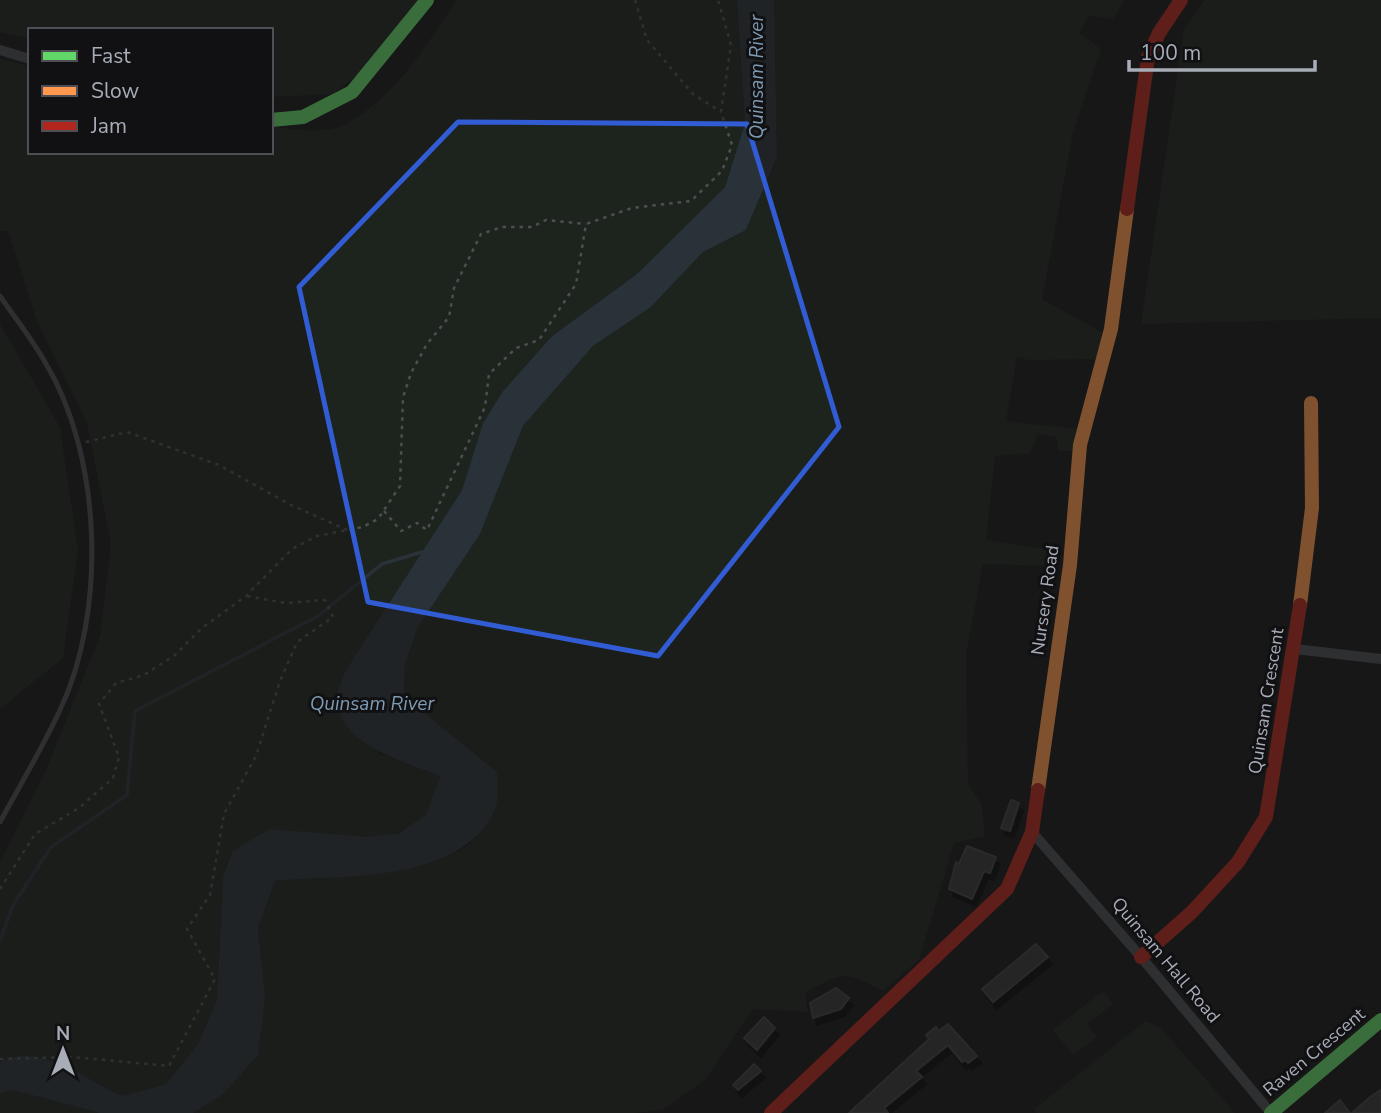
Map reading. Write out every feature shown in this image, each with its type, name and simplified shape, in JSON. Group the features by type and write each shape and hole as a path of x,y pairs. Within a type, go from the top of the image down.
{"street":[{"path":"273,120 303,117 352,92 427,0"},
{"name":"Nursery Road","path":"771,1113 1007,889 1031,832 1070,565 1080,445 1111,329 1148,57 1159,33 1181,0"},
{"path":"0,50 28,58"},
{"name":"Quinsam Crescent","path":"1141,957 1192,912 1238,862 1266,817 1295,649 1312,508 1311,403"},
{"path":"1295,649 1381,659"},
{"name":"Quinsam Hall Road","path":"1031,832 1141,957 1271,1113"},
{"name":"Raven Crescent","path":"1271,1113 1381,1020"}],"lane":[{"path":"0,296 46,363 68,411 86,479 91,536 90,598 79,654 61,709 0,822"}],"path":[{"path":"635,0 647,40 693,94 721,112"},
{"path":"0,889 35,834 79,808 113,778 120,757 99,704 116,683 144,675 175,655 202,628 246,596 292,550 317,536 363,527 378,519 384,511 400,486 403,397 411,373 427,344 449,317 454,288 481,234 502,227 532,227 546,220 586,224 632,208 691,201 722,171 732,145 721,112 731,45 718,0"},
{"path":"384,511 401,531 417,523 426,530 485,407 489,374 516,348 539,340 576,284 586,224"},
{"path":"76,444 127,432 219,465 289,504 347,530"},
{"path":"0,1059 72,1057 169,1066 215,979 187,929 210,895 224,814 256,756 280,681 297,642 333,617 325,600 285,603 246,596"}],"highlighted area":[{"path":"458,122 747,124 839,427 658,656 368,602 299,287"}],"shaded area":[{"path":"0,0 421,0 391,48 333,94 273,97 273,28 28,28 28,39 0,32"},
{"path":"457,0 737,0 745,123 725,187 637,274 552,336 503,391 483,423 462,490 346,670 380,754 440,776 432,803 424,817 408,828 370,837 350,838 269,829 223,877 217,999 198,1044 166,1084 122,1096 78,1072 46,1059 30,1056 0,1062 0,862 46,770 100,636 111,543 87,423 37,321 8,231 0,231 0,59 28,66 28,154 273,154 273,126 309,130 330,129 346,124 364,113 395,85"},
{"path":"774,0 1125,0 1113,19 1089,16 1079,33 1101,49 1073,133 1042,299 1105,334 1096,359 1027,360 1017,356 1006,421 1077,429 1074,451 1059,451 1056,437 1038,434 1030,453 995,456 986,540 1050,550 1050,566 983,564 966,654 968,784 982,805 985,836 954,843 919,960 883,991 852,977 836,977 805,993 808,1012 753,1009 705,1080 662,1110 634,1113 193,1113 222,1095 265,997 258,928 275,881 353,876 414,867 441,859 463,848 481,829 497,772 404,696 405,664 418,627 480,534 523,426 593,346 651,307 703,252 746,230 777,157"},
{"path":"1205,0 1381,0 1381,318 1141,324 1184,29"},
{"path":"0,324 60,427 78,550 63,658 0,709"},
{"path":"1103,991 1113,1004 1087,1024 1097,1037 1073,1055 1053,1030"},
{"path":"1146,1021 1161,1028 1235,1113 1037,1113 1034,1109"},
{"path":"13,1090 100,1113 0,1113 0,1094"}],"water":[{"name":"Quinsam River","path":"737,0 774,0 777,157 746,230 703,252 651,307 593,346 523,426 480,534 418,627 405,664 404,696 497,772 495,810 478,834 455,852 428,864 365,875 275,881 258,928 265,997 258,1055 222,1095 193,1113 100,1113 13,1090 0,1094 0,1062 30,1056 62,1065 122,1096 166,1084 198,1044 217,999 223,877 233,851 269,829 368,837 399,833 426,815 440,776 392,757 359,739 347,727 339,713 337,696 341,683 346,670 462,490 483,423 503,391 552,336 637,274 725,187 745,123"}],"building":[{"path":"1011,800 1019,803 1010,831 1001,828"},
{"path":"967,846 996,857 990,873 984,871 972,899 949,889 956,862 959,864"},
{"path":"1036,944 1048,957 993,1002 982,989"},
{"path":"836,988 849,998 841,1009 813,1018 810,1003"},
{"path":"764,1017 775,1028 757,1050 744,1038"},
{"path":"948,1024 977,1056 968,1063 966,1060 962,1062 948,1045 916,1071 922,1077 884,1108 888,1113 849,1113 929,1039 926,1035 936,1027 939,1031"},
{"path":"754,1064 761,1071 738,1090 733,1085"},
{"path":"1381,1090 1381,1113 1352,1113 1370,1097"},
{"path":"1340,1100 1350,1113 1325,1113"}],"waterway":[{"path":"0,941 13,905 51,847 127,795 135,711 318,616 382,564 422,552"}],"traffic: fast":[{"path":"273,120 303,117 352,92 427,0"},
{"path":"1271,1113 1381,1020"}],"traffic: slow":[{"path":"1038,790 1070,565 1080,445 1111,329 1127,209"},
{"path":"1300,605 1312,508 1311,403"}],"traffic: jam":[{"path":"1127,209 1148,57 1159,33 1181,0"},
{"path":"1141,957 1192,912 1238,862 1266,817 1300,605"},
{"path":"771,1113 1007,889 1032,832 1038,790"}]}
